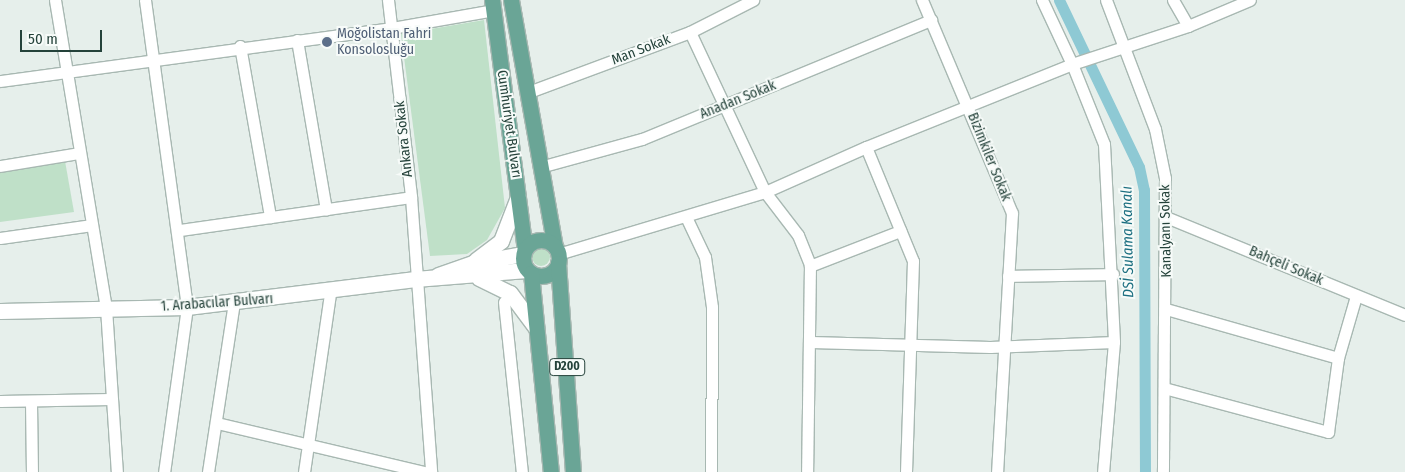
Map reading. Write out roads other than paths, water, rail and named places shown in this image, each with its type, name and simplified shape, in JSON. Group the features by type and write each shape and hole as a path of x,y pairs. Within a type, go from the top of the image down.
{"main road":[{"name":"Cumhuriyet Bulvarı","path":"511,0 526,94 557,254 573,472"},
{"name":"Cumhuriyet Bulvarı","path":"493,5 524,252 529,272"},
{"path":"473,262 501,242 518,195"},
{"path":"524,252 538,240 557,254 547,275 529,272 550,472"},
{"name":"1. Arabacılar Bulvarı","path":"432,277 473,262 524,252"},
{"name":"1. Arabacılar Bulvarı","path":"0,310 187,307 330,292 432,277 477,277 529,272"},
{"path":"477,277 510,294 536,328"}],"street":[{"path":"55,0 65,71 106,308 117,472"},
{"path":"145,0 180,230 187,307 164,472"},
{"name":"Ankara Sokak","path":"388,0 411,197 415,279 431,472"},
{"name":"Man Sokak","path":"526,94 690,32 753,0"},
{"name":"Bizimkiler Sokak","path":"922,0 1012,213 997,472"},
{"path":"1042,0 1077,62 1104,144 1113,274 1114,342 1103,472"},
{"name":"Kanalyanı Sokak","path":"1106,0 1120,47 1155,129 1165,178 1166,309 1163,472"},
{"path":"1173,0 1188,26"},
{"path":"557,254 687,218 766,192 967,104 1077,62 1188,26 1245,1"},
{"path":"0,81 240,46 392,28 493,5"},
{"name":"Anadan Sokak","path":"540,167 642,139 931,20"},
{"path":"690,32 766,192 798,235 810,266 811,342 807,472"},
{"path":"297,40 326,210"},
{"path":"240,46 270,217"},
{"path":"866,147 913,261 906,472"},
{"path":"0,166 79,153"},
{"path":"180,230 411,197"},
{"name":"Bahçeli Sokak","path":"1166,217 1405,315"},
{"path":"687,218 705,257 712,307 711,472"},
{"path":"0,238 92,224"},
{"path":"810,266 900,231"},
{"path":"1008,276 1113,274"},
{"path":"304,472 330,292"},
{"path":"1164,388 1328,432 1338,358 1356,296"},
{"path":"504,302 522,472"},
{"path":"208,472 234,303"},
{"path":"1166,309 1338,358"},
{"path":"811,342 1003,346 1114,342"},
{"path":"0,401 31,402 111,399"},
{"path":"31,402 32,472"},
{"path":"217,423 424,472"}],"waterway":[{"name":"DSİ Sulama Kanalı","path":"1059,0 1139,167 1144,190 1145,472"}],"place":[{"name":"Moğolistan Fahri Konsolosluğu","path":"327,42"}]}
